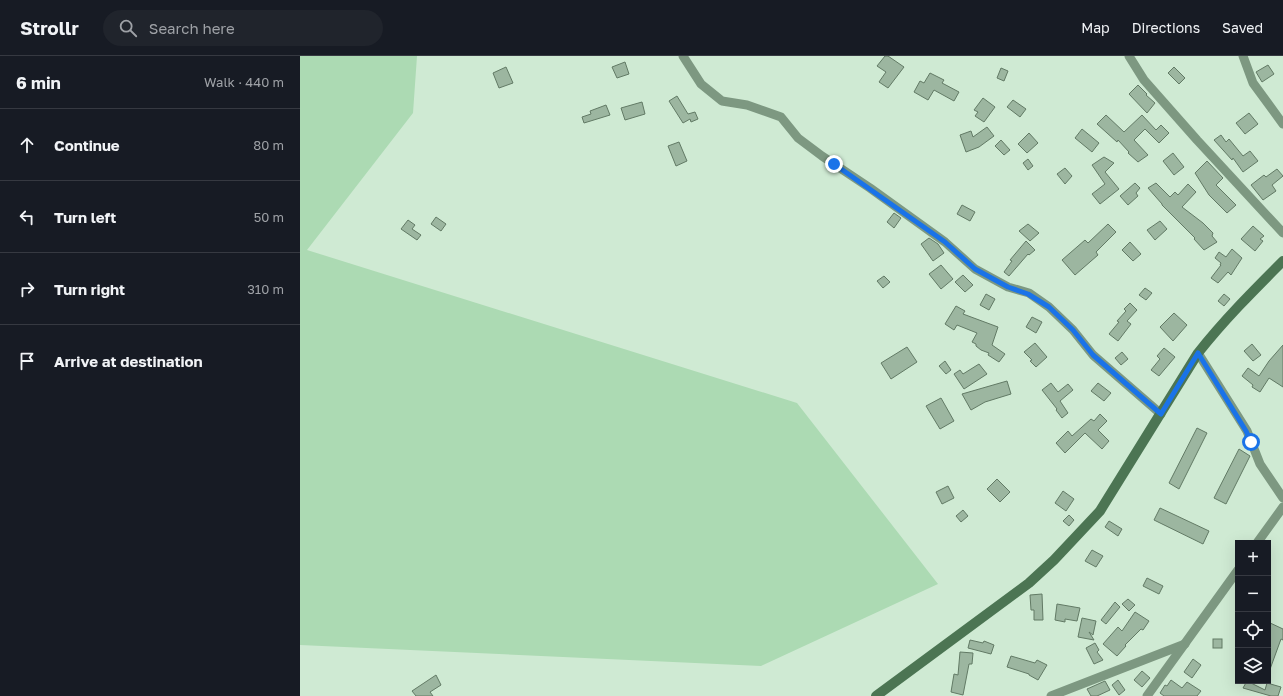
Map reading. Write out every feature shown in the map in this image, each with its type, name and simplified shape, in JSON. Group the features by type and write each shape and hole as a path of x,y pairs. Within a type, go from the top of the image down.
{"street":[{"path":"683,56 701,84 722,101 747,105 781,117 798,138 945,242 975,269 1008,287 1028,294 1049,307 1073,330 1093,355 1161,414"},
{"path":"1129,56 1144,80 1283,233"},
{"path":"1243,56 1253,83 1283,124"},
{"path":"876,696 1029,583 1054,560 1100,511 1198,353 1247,297 1283,261"},
{"path":"1198,353 1246,431 1260,464 1283,498"},
{"path":"1259,540 1283,507"},
{"path":"1147,696 1235,574"},
{"path":"1050,696 1185,644"}],"green space":[{"path":"300,56 417,56 413,113 307,250 797,403 938,584 761,666 300,645"}],"building":[{"path":"885,56 888,56 904,67 888,88 879,82 886,72 877,66"},
{"path":"625,62 629,74 617,78 612,67"},
{"path":"1268,65 1274,74 1262,82 1256,72"},
{"path":"506,67 513,83 499,88 493,73"},
{"path":"1174,67 1185,78 1179,84 1168,73"},
{"path":"1001,68 1008,71 1004,81 997,78"},
{"path":"930,73 944,80 942,83 959,92 954,101 934,90 928,100 914,92 920,81 924,83"},
{"path":"1138,85 1155,103 1147,113 1129,94"},
{"path":"677,96 688,114 695,112 698,119 691,122 690,119 683,123 669,101"},
{"path":"983,98 995,107 984,122 975,116 978,112 974,110"},
{"path":"1013,100 1026,109 1020,117 1007,107"},
{"path":"642,102 645,114 625,120 621,108"},
{"path":"606,105 610,115 584,123 582,117 591,114 590,111"},
{"path":"1249,113 1258,124 1245,134 1236,123"},
{"path":"1106,115 1124,132 1142,115 1156,130 1161,125 1169,133 1159,143 1145,129 1134,140 1148,155 1138,162 1128,153 1129,152 1118,140 1117,142 1097,124"},
{"path":"987,127 994,136 979,147 966,152 960,135 971,131 973,137"},
{"path":"1082,129 1099,143 1092,152 1075,138"},
{"path":"1029,133 1038,143 1027,153 1018,144"},
{"path":"1221,135 1226,142 1229,139 1243,156 1250,151 1258,161 1243,172 1233,158 1232,160 1214,140"},
{"path":"1001,140 1010,150 1004,155 995,146"},
{"path":"679,142 687,161 676,166 668,146"},
{"path":"1173,153 1184,167 1174,175 1163,161"},
{"path":"1104,157 1114,163 1105,172 1119,189 1100,204 1092,194 1105,184 1092,165"},
{"path":"1028,159 1033,166 1028,170 1023,163"},
{"path":"1207,161 1223,178 1216,185 1236,205 1227,213 1209,195 1195,173"},
{"path":"1065,168 1072,176 1065,184 1057,174"},
{"path":"1277,169 1283,176 1272,185 1276,191 1263,200 1251,185 1264,175 1266,177"},
{"path":"1135,183 1140,188 1136,193 1138,196 1128,205 1120,196"},
{"path":"1156,183 1170,197 1175,192 1178,195 1188,184 1196,192 1182,207 1203,223 1213,233 1212,236 1217,242 1204,250 1194,239 1195,238 1162,205 1148,188"},
{"path":"962,205 975,212 970,221 957,214"},
{"path":"894,213 901,218 894,228 887,222"},
{"path":"436,217 446,224 441,231 431,224"},
{"path":"408,220 415,225 412,229 421,235 417,240 401,229"},
{"path":"1160,221 1167,229 1155,240 1147,230"},
{"path":"1028,224 1039,233 1030,241 1019,231"},
{"path":"1108,224 1116,232 1096,252 1098,255 1075,275 1062,260 1085,240 1088,243"},
{"path":"1253,226 1264,236 1260,239 1263,241 1255,251 1241,239"},
{"path":"929,238 938,244 944,253 933,261 921,244"},
{"path":"1026,241 1035,250 1029,255 1028,254 1009,276 1004,272 1012,261 1010,260"},
{"path":"1130,242 1141,254 1133,261 1122,250"},
{"path":"1232,249 1242,258 1231,275 1228,272 1218,283 1211,278 1221,265 1221,263 1215,258 1219,252 1226,257"},
{"path":"941,265 953,279 941,289 929,274"},
{"path":"963,275 973,285 965,292 955,282"},
{"path":"884,276 890,282 883,288 877,281"},
{"path":"1145,288 1152,293 1146,300 1139,295"},
{"path":"986,294 995,299 989,310 980,305"},
{"path":"1224,294 1230,299 1224,306 1218,301"},
{"path":"1130,303 1137,310 1127,321 1131,324 1118,341 1109,334 1119,322 1117,321 1126,311 1124,309"},
{"path":"956,306 965,311 963,314 998,327 992,345 1005,354 999,362 988,355 989,353 981,350 972,342 977,333 957,325 954,330 945,324"},
{"path":"1174,313 1187,325 1173,341 1160,327"},
{"path":"1032,317 1042,322 1036,333 1026,327"},
{"path":"1035,343 1047,357 1036,367 1030,361 1032,360 1024,352"},
{"path":"1252,344 1261,355 1253,361 1244,351"},
{"path":"1283,345 1283,387 1269,378 1260,392 1252,387 1253,385 1242,376 1248,368 1259,376 1269,361"},
{"path":"907,347 917,362 891,379 881,363"},
{"path":"1164,348 1175,357 1159,376 1151,370 1160,359 1157,356"},
{"path":"1122,352 1128,359 1121,365 1115,358"},
{"path":"945,361 951,370 946,374 939,366"},
{"path":"979,364 987,374 964,389 954,374 960,370 963,374"},
{"path":"1007,381 1011,394 985,402 971,410 962,394"},
{"path":"1051,383 1058,392 1068,384 1073,390 1060,401 1068,413 1062,418 1042,390"},
{"path":"1098,383 1111,393 1104,401 1091,391"},
{"path":"941,398 954,421 940,429 926,406"},
{"path":"1100,414 1107,421 1098,430 1109,441 1102,449 1085,433 1065,453 1056,443 1068,431 1072,436 1091,419 1094,421"},
{"path":"1197,428 1207,433 1179,489 1169,483"},
{"path":"1239,449 1250,456 1226,504 1214,498"},
{"path":"997,479 1010,492 1000,502 987,489"},
{"path":"948,486 954,498 942,504 936,492"},
{"path":"1063,491 1074,499 1066,511 1055,503"},
{"path":"1160,508 1209,531 1203,544 1154,520"},
{"path":"963,510 968,516 961,522 956,516"},
{"path":"1069,515 1074,520 1069,526 1063,521"},
{"path":"1109,521 1122,529 1118,536 1105,527"},
{"path":"1092,550 1103,556 1096,567 1085,561"},
{"path":"1147,578 1163,586 1159,594 1143,586"},
{"path":"1042,594 1043,620 1034,620 1034,610 1031,610 1030,595"},
{"path":"1128,599 1135,605 1129,611 1122,604"},
{"path":"1115,602 1120,607 1106,624 1101,620"},
{"path":"1057,604 1080,608 1077,621 1065,619 1065,622 1055,620"},
{"path":"1135,612 1149,621 1143,630 1141,629 1125,645 1126,646 1117,656 1103,644 1118,627 1122,631"},
{"path":"1082,618 1096,621 1093,635 1089,632 1094,640 1078,637"},
{"path":"1271,623 1283,629 1283,640 1281,639 1271,666"},
{"path":"1213,639 1222,639 1222,648 1213,648"},
{"path":"970,640 983,643 984,641 994,645 991,654 968,648"},
{"path":"1095,643 1099,650 1097,652 1103,660 1094,664 1086,648"},
{"path":"960,652 973,653 972,664 969,664 963,695 951,692 954,674 958,675"},
{"path":"1011,656 1035,663 1037,660 1047,665 1038,680 1029,674 1007,667"},
{"path":"1193,659 1201,665 1192,678 1184,672"},
{"path":"1142,671 1150,678 1142,687 1134,680"},
{"path":"436,675 441,685 430,692 433,696 416,696 412,691"},
{"path":"1118,680 1125,690 1119,695 1112,685"},
{"path":"1171,680 1182,688 1187,682 1201,691 1197,696 1164,696 1160,693 1165,685 1167,686"},
{"path":"1105,681 1110,690 1097,696 1091,696 1087,689"},
{"path":"1245,684 1253,684 1265,690 1267,684 1281,687 1278,696 1271,696 1243,688"}],"route":[{"path":"834,164 945,242 975,269 1008,287 1028,294 1049,307 1073,330 1093,355 1161,414 1198,353 1246,431 1251,442"}]}
